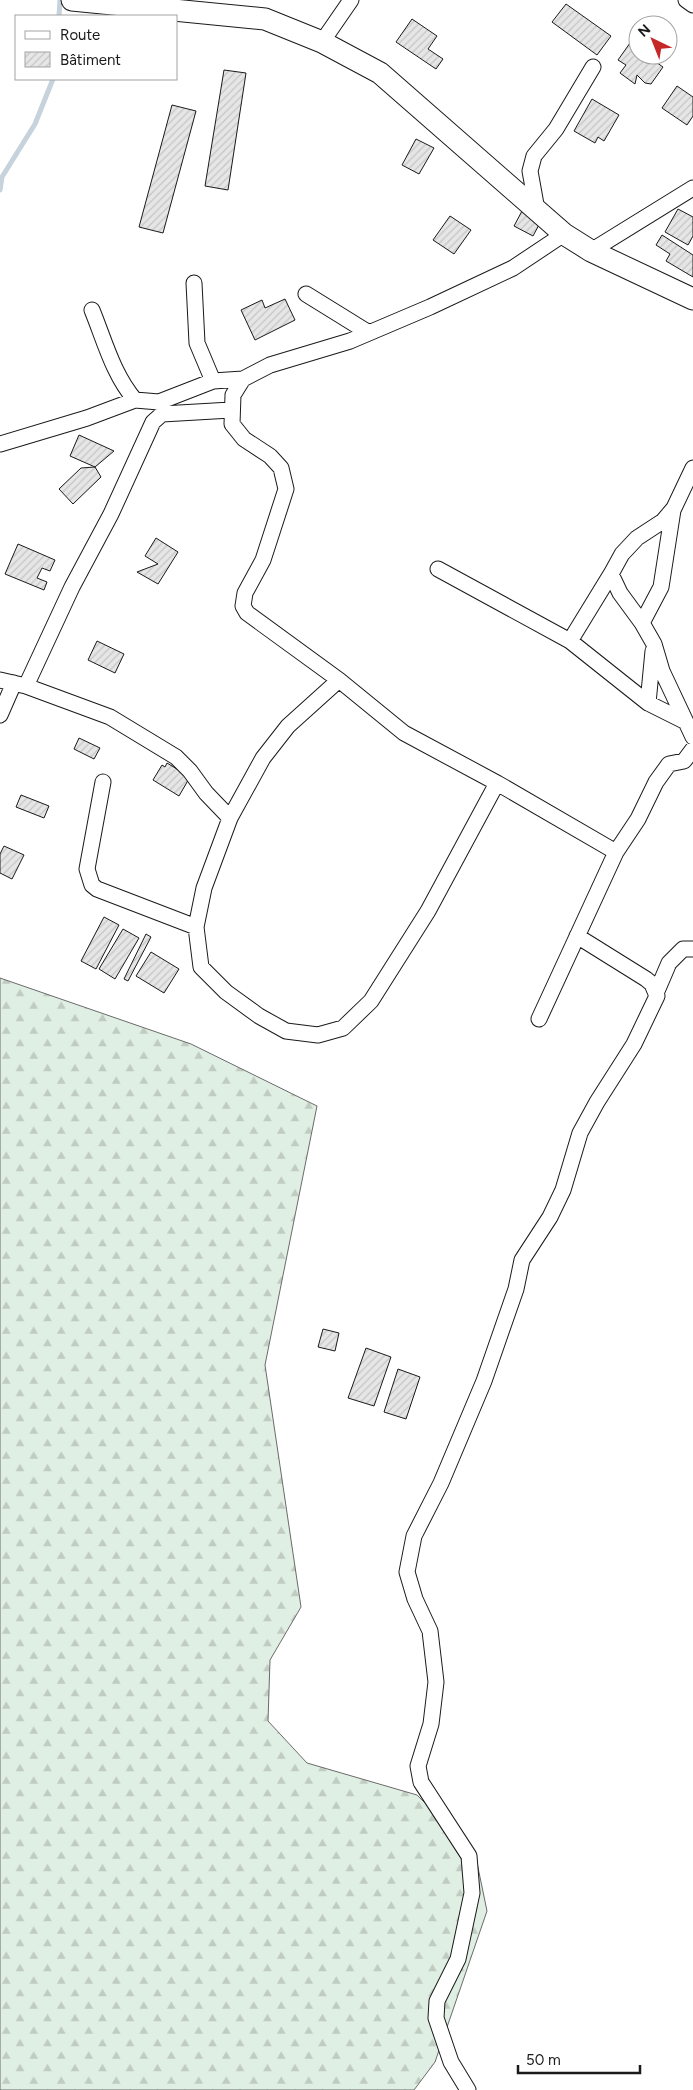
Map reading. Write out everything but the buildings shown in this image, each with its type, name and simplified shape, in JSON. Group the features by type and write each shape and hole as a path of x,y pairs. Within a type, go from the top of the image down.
{"street":[{"path":"72,0 265,19 322,42 380,73 564,234 591,251 693,299"},
{"path":"322,42 351,0"},
{"path":"686,0 693,5"},
{"path":"537,210 530,171 534,156 556,129 593,67"},
{"path":"591,251 693,188"},
{"path":"0,714 14,683 72,586 111,514 161,408 213,381 243,379 270,365 350,341 430,307 513,268 564,234"},
{"path":"194,283 197,343 213,381"},
{"path":"306,294 369,333"},
{"path":"92,310 123,385 135,400 161,408 231,410"},
{"path":"243,379 233,395 232,424 244,439 270,456 281,468 286,489 263,560 245,593 244,606 247,613 339,680 404,733 497,783 616,852"},
{"path":"0,444 87,418 135,400"},
{"path":"570,641 622,554 637,538 663,522 674,508 693,468"},
{"path":"642,623 661,587 674,508"},
{"path":"438,569 570,641 648,703 686,722"},
{"path":"611,574 620,593 642,623 654,644 662,671 693,737"},
{"path":"648,703 654,644"},
{"path":"339,680 288,726 263,758 230,818 204,888 196,927 202,966 226,992 259,1016 286,1031 318,1035 343,1028 371,1001 428,911 497,783"},
{"path":"14,683 110,717 176,757 230,818"},
{"path":"538,1019 616,852 638,819 656,782 670,764 684,761 693,748"},
{"path":"103,782 87,869 92,885 97,889 196,927"},
{"path":"468,2090 451,2062 436,2018 437,2001 458,1959 472,1893 469,1856 421,1782 418,1766 431,1724 436,1682 430,1630 415,1599 407,1572 414,1536 441,1483 484,1381 516,1289 522,1260 550,1217 563,1190 580,1133 597,1102 634,1044 658,996 656,990 646,980 577,936"},
{"path":"656,990 669,962 683,949 693,950"}],"green space":[{"path":"0,978 191,1044 317,1106 265,1365 301,1607 270,1660 268,1721 307,1763 417,1795 475,1853 487,1911 435,2062 414,2090 0,2090"}],"waterway":[{"path":"59,15 60,0"},
{"path":"0,190 2,177 35,124 53,80"}]}
